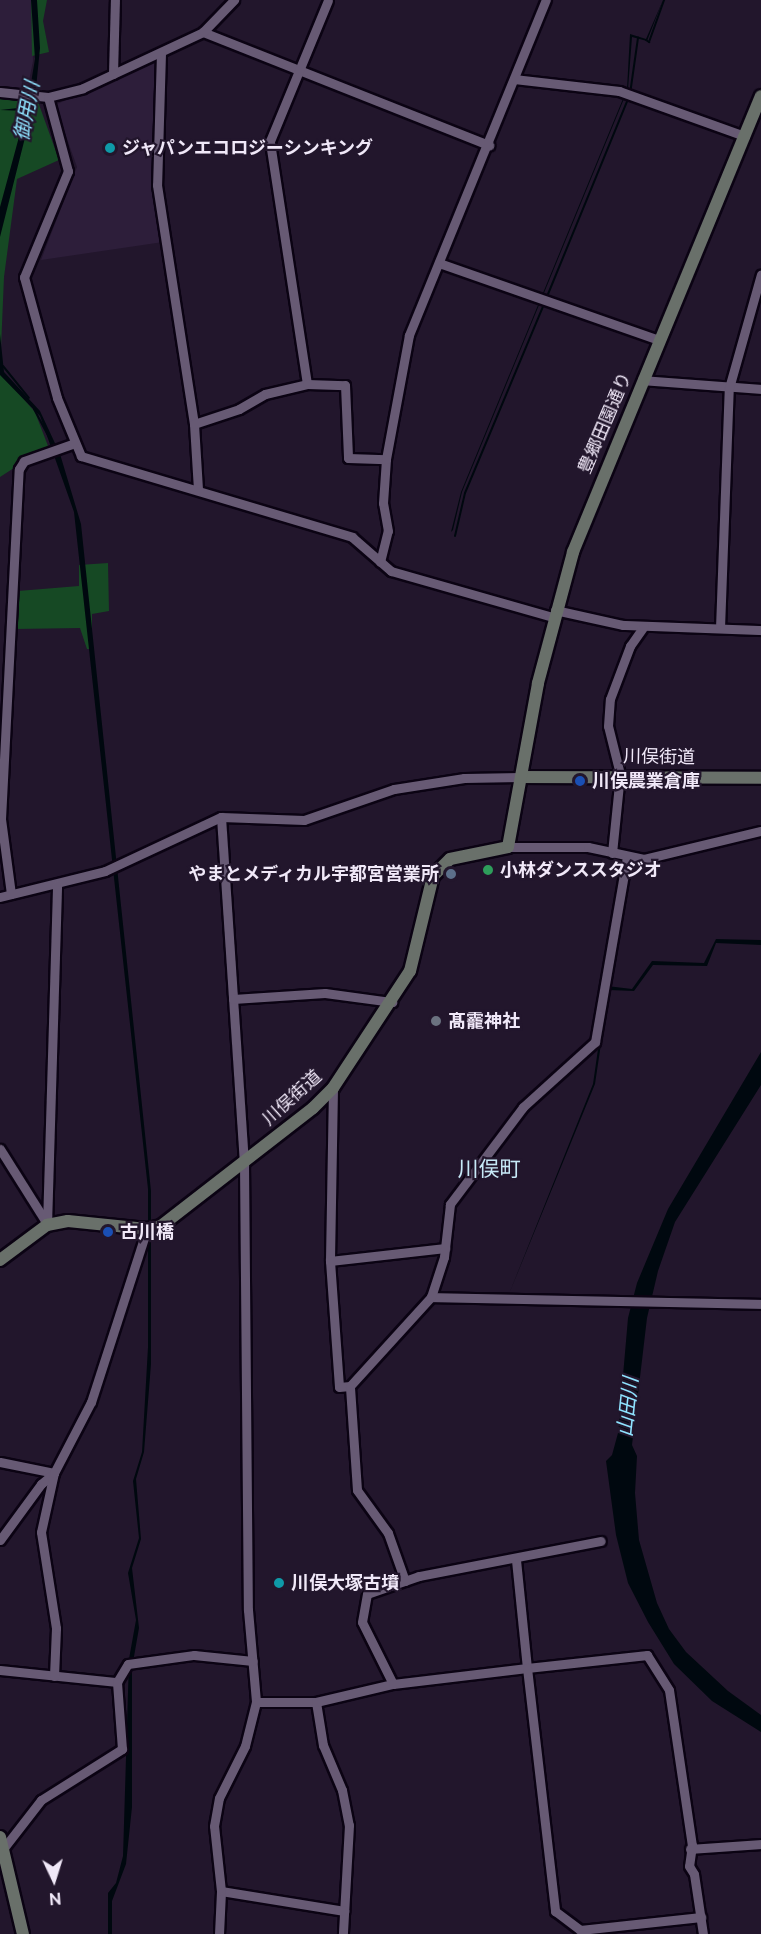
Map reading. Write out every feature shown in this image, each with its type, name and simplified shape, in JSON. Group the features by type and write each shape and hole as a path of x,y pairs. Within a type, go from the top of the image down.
{"main road":[{"name":"豊郷田園通り","path":"521,777 554,614 596,490 761,96"},
{"name":"川俣街道","path":"521,777 620,774 761,777"},
{"path":"508,847 521,777"},
{"name":"川俣街道","path":"46,1223 68,1221 147,1229 177,1217 244,1164 333,1088 392,1002 414,959 433,876 450,859 508,847"},
{"path":"0,1260 46,1223"},
{"path":"1,1843 23,1934"}],"street":[{"path":"113,74 115,0"},
{"path":"0,92 48,97 83,88 203,32 234,0"},
{"path":"307,384 270,141 328,0"},
{"path":"380,562 388,531 383,503 386,459 409,335 489,145 546,0"},
{"path":"203,32 489,145"},
{"path":"161,53 158,185 194,424 198,489"},
{"path":"514,80 619,91 746,136"},
{"path":"48,97 68,171 24,277 57,399 81,456 198,489 352,537 391,571 554,614 644,626 761,630"},
{"path":"439,263 660,340"},
{"path":"720,628 729,388 761,274"},
{"path":"642,380 761,389"},
{"path":"194,424 239,409 265,394 307,384 345,385 348,458 386,459"},
{"path":"11,894 1,819 19,470 24,460 75,443"},
{"path":"612,853 620,774 611,747 610,699 630,646 644,626"},
{"path":"0,897 105,871 221,817 304,820 394,789 464,778 521,777"},
{"path":"219,1934 221,1892 213,1826 219,1798 246,1746 256,1702 248,1610 244,1164 221,817"},
{"name":"川俣街道","path":"508,847 569,845 627,857 663,858 761,831"},
{"path":"333,1088 330,1261 339,1387 350,1386 431,1297 445,1248 450,1204 523,1107 595,1042 627,857"},
{"path":"46,1223 57,884"},
{"path":"233,999 325,993 392,1002"},
{"path":"0,1149 46,1223"},
{"path":"54,1676 56,1628 40,1532 54,1473 91,1402 147,1229"},
{"path":"330,1261 445,1248"},
{"path":"431,1297 761,1304"},
{"path":"350,1386 357,1490 388,1533 405,1581"},
{"path":"0,1462 54,1473"},
{"path":"0,1540 41,1484 54,1473"},
{"path":"393,1684 362,1622 367,1594 390,1589 405,1581 601,1541"},
{"path":"516,1560 555,1911 579,1932 701,1917"},
{"path":"1,1843 41,1800 122,1749 117,1682 128,1664 194,1655 253,1661"},
{"path":"256,1702 316,1702 393,1684 647,1655 669,1690 673,1709 690,1849 689,1866 694,1874 703,1934"},
{"path":"0,1670 117,1682"},
{"path":"316,1702 323,1745 342,1790 349,1825 343,1934"},
{"path":"690,1849 761,1844"},
{"path":"221,1892 344,1911"}],"shaded area":[{"path":"0,0 31,0 33,61 27,91 0,88"},
{"path":"157,59 163,242 41,260 77,167 55,105"}],"green space":[{"path":"31,0 47,0 43,21 49,52 32,56"},
{"path":"0,96 37,99 59,160 17,179 4,277 0,372"},
{"path":"0,372 35,412 48,446 0,477"},
{"path":"108,563 109,611 92,614 92,649 87,649 80,628 14,629 18,591 79,586 79,565"}],"water":[{"name":"御用川","path":"31,0 37,0 40,48 35,98 0,237 0,207 26,111 0,110 27,107 35,59"},
{"path":"663,0 647,41 632,37 628,89 462,492 451,532 461,492 627,89 630,34 646,39"},
{"path":"0,334 4,372 40,411 60,454 81,524 151,1191 151,1364 144,1452 136,1479 141,1539 132,1568 139,1628 132,1668 132,1807 126,1864 112,1901 112,1934 108,1934 108,1893 116,1883 123,1856 129,1659 136,1620 128,1573 139,1538 133,1481 142,1452 148,1347 148,1189 74,512 40,416 0,375"},
{"path":"716,939 761,940 761,945 716,943 707,966 653,965 634,991 609,990 595,1084 509,1294 593,1084 607,986 632,989 652,961 704,963"},
{"name":"山田川","path":"761,1052 761,1085 675,1222 658,1271 647,1318 632,1445 637,1456 635,1493 639,1540 657,1603 669,1629 686,1652 728,1691 761,1715 761,1732 712,1701 674,1664 648,1622 628,1583 616,1535 606,1461 612,1455 618,1433 628,1318 637,1283 668,1209"}],"waterway":[{"path":"646,40 649,42 664,0"},
{"path":"630,94 638,38"},
{"path":"165,58 174,51"},
{"path":"546,299 628,99"},
{"path":"455,536 465,493 544,304"},
{"path":"3,366 29,398"},
{"path":"194,397 198,417"},
{"path":"34,409 51,441"}],"place":[{"name":"ジャパンエコロジーシンキング","path":"110,148"},
{"name":"川俣農業倉庫","path":"580,781"},
{"name":"小林ダンススタジオ","path":"488,870"},
{"name":"やまとメディカル宇都宮営業所","path":"451,874"},
{"name":"髙靇神社","path":"436,1021"},
{"name":"古川橋","path":"108,1232"},
{"name":"川俣大塚古墳","path":"279,1583"}],"district":[{"name":"川俣町","path":"489,1169"}]}
